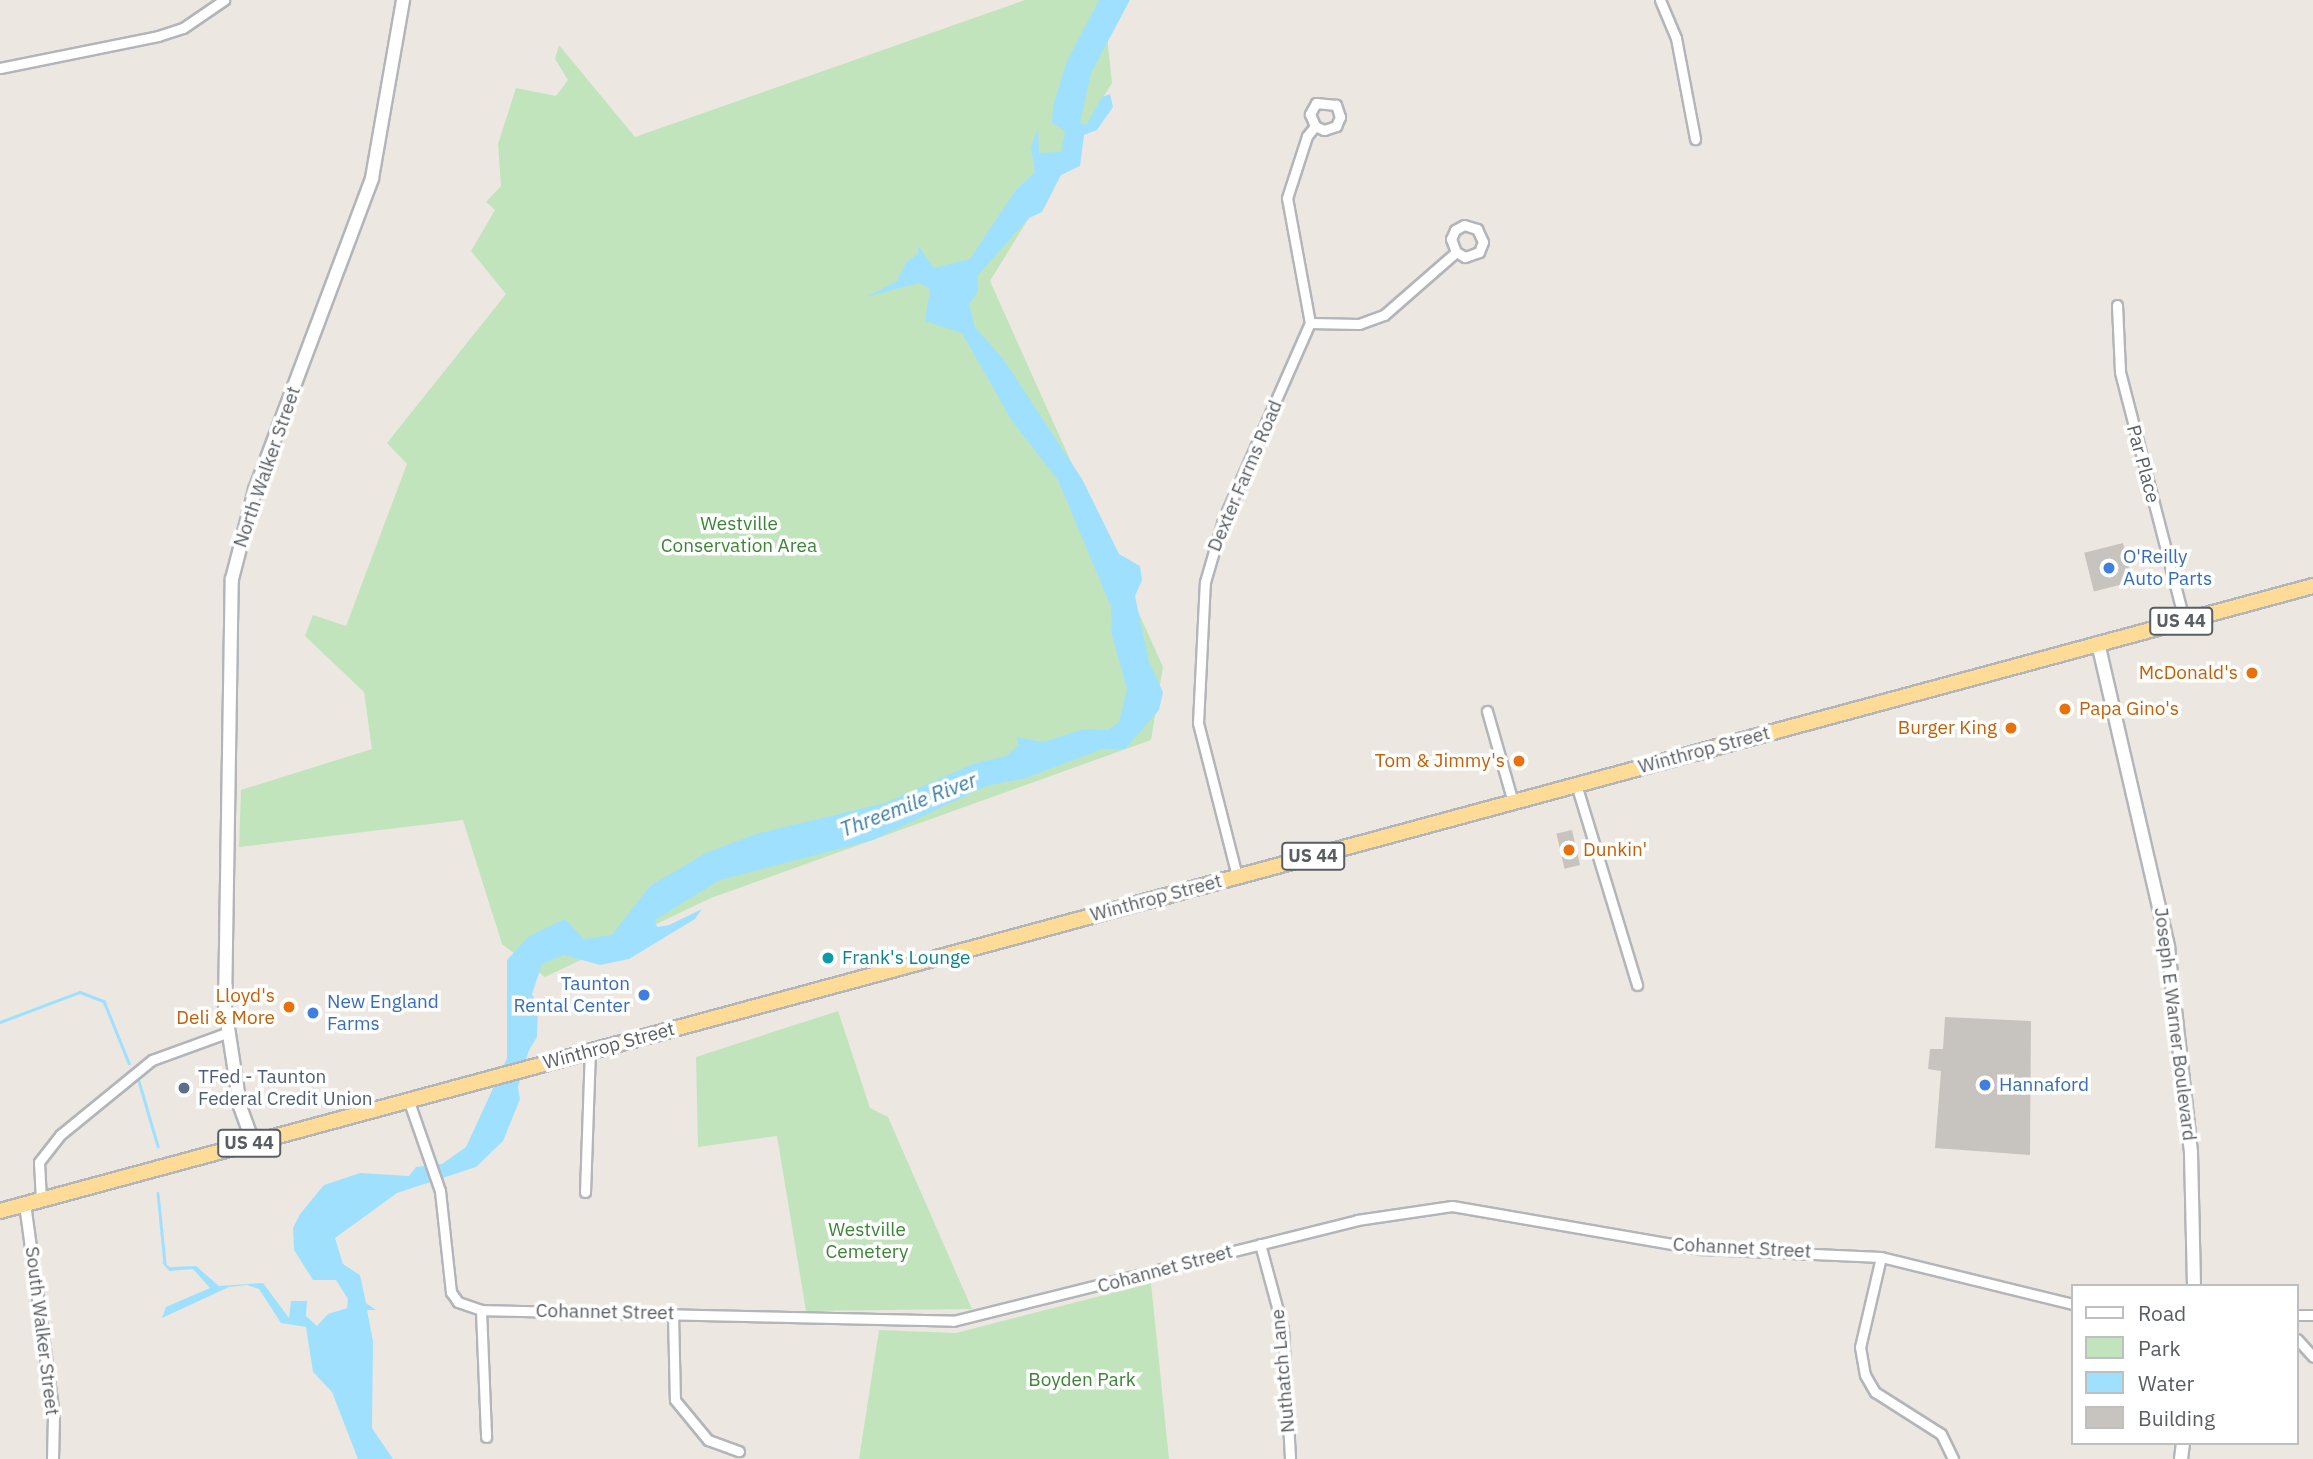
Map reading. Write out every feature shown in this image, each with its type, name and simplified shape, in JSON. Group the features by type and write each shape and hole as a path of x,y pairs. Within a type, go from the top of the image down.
{"highway":[{"name":"Winthrop Street","path":"0,1211 2313,586"}],"main road":[{"name":"North Walker Street","path":"253,1142 226,1033 232,579 255,490 372,178 403,0"},
{"name":"Joseph E Warner Boulevard","path":"2098,643 2168,947 2191,1153 2194,1284"}],"street":[{"path":"0,68 158,37 183,29 224,0"},
{"path":"1660,0 1676,38 1695,139"},
{"path":"1314,126 1287,198 1310,323 1359,324 1384,315 1456,252"},
{"name":"Par Place","path":"2117,305 2120,372 2184,620"},
{"name":"Dexter Farms Road","path":"1237,876 1197,713 1204,669 1205,582 1223,520 1310,323"},
{"path":"1487,711 1513,802"},
{"path":"1576,784 1637,985"},
{"path":"41,1200 39,1162 60,1135 152,1060 226,1033"},
{"path":"586,1192 590,1051"},
{"name":"Cohannet Street","path":"408,1100 439,1187 451,1292 458,1302 481,1310 953,1321 1403,1209 1465,1206 1642,1242 1881,1257 2072,1304"},
{"name":"South Walker Street","path":"25,1204 54,1416 53,1459"},
{"name":"Nuthatch Lane","path":"1260,1244 1283,1329 1290,1459"},
{"path":"1881,1257 1860,1347 1866,1375 1875,1392 1941,1434 1953,1459"},
{"path":"481,1310 486,1437"},
{"path":"673,1314 675,1399 708,1440 739,1451"},
{"path":"2299,1341 2313,1357"}],"green space":[{"name":"Westville Conservation Area","path":"1025,0 1103,0 1112,83 990,281 1163,667 1151,740 711,898 545,977 502,944 463,820 239,847 241,790 372,749 364,692 305,636 313,615 346,626 407,464 387,443 506,294 471,251 495,210 486,202 501,186 498,144 516,88 556,96 568,80 555,59 559,45 635,137"},
{"name":"Westville Cemetery","path":"838,1011 870,1108 888,1117 972,1309 806,1311 777,1136 698,1147 696,1057"},
{"name":"Boyden Park","path":"1151,1283 1169,1459 859,1459 879,1330 956,1333"}],"water":[{"name":"Threemile River","path":"1099,0 1130,0 1091,73 1080,123 1086,125 1102,97 1110,94 1113,107 1097,130 1084,135 1080,166 1061,175 1042,212 1029,218 978,275 977,293 969,304 975,327 1004,360 1082,479 1119,554 1140,566 1142,580 1135,596 1149,662 1163,692 1159,710 1125,749 1102,749 1026,778 986,786 873,840 720,880 655,920 657,927 669,925 702,909 695,919 629,959 600,965 564,955 542,964 532,994 538,1007 537,1037 529,1050 518,1087 520,1099 503,1141 476,1167 397,1193 335,1238 343,1264 360,1275 366,1303 376,1310 367,1310 373,1341 372,1428 393,1459 358,1459 332,1392 313,1372 306,1327 281,1323 259,1289 247,1285 229,1287 162,1318 166,1307 210,1288 193,1269 169,1271 161,1261 170,1267 196,1266 219,1286 263,1283 289,1318 291,1301 307,1301 306,1316 317,1326 328,1314 347,1308 348,1299 336,1280 313,1280 294,1250 293,1228 300,1214 324,1185 360,1173 409,1176 416,1167 442,1164 466,1147 507,1058 507,960 528,937 565,919 584,939 612,935 650,886 706,853 756,834 885,803 973,764 1006,756 1019,745 1016,737 1043,742 1084,729 1108,730 1119,722 1127,689 1112,635 1111,607 1058,480 1012,421 962,333 925,321 930,289 919,283 866,297 897,281 907,261 918,254 918,246 934,268 970,259 1015,191 1035,172 1031,147 1038,127 1039,153 1061,152 1065,131 1052,123 1053,106 1067,61"}],"building":[{"name":"O'Reilly Auto Parts","path":"2123,543 2133,582 2094,591 2084,553"},
{"name":"Dunkin'","path":"1572,830 1580,865 1565,869 1556,834"},
{"name":"Hannaford","path":"1945,1017 2031,1021 2030,1155 1935,1148 1941,1071 1928,1069 1930,1049 1943,1049"}],"waterway":[{"path":"0,1022 80,992 104,1001 129,1063"},
{"path":"139,1081 158,1146"},
{"path":"158,1193 165,1263"}],"place":[{"name":"O'Reilly Auto Parts","path":"2109,568"},
{"name":"McDonald's","path":"2252,673"},
{"name":"Papa Gino's","path":"2065,709"},
{"name":"Burger King","path":"2011,728"},
{"name":"Tom & Jimmy's","path":"1519,761"},
{"name":"Dunkin'","path":"1569,850"},
{"name":"Frank's Lounge","path":"828,958"},
{"name":"Taunton Rental Center","path":"644,995"},
{"name":"Lloyd's Deli & More","path":"289,1007"},
{"name":"New England Farms","path":"313,1013"},
{"name":"Hannaford","path":"1985,1085"},
{"name":"TFed - Taunton Federal Credit Union","path":"184,1088"}]}
